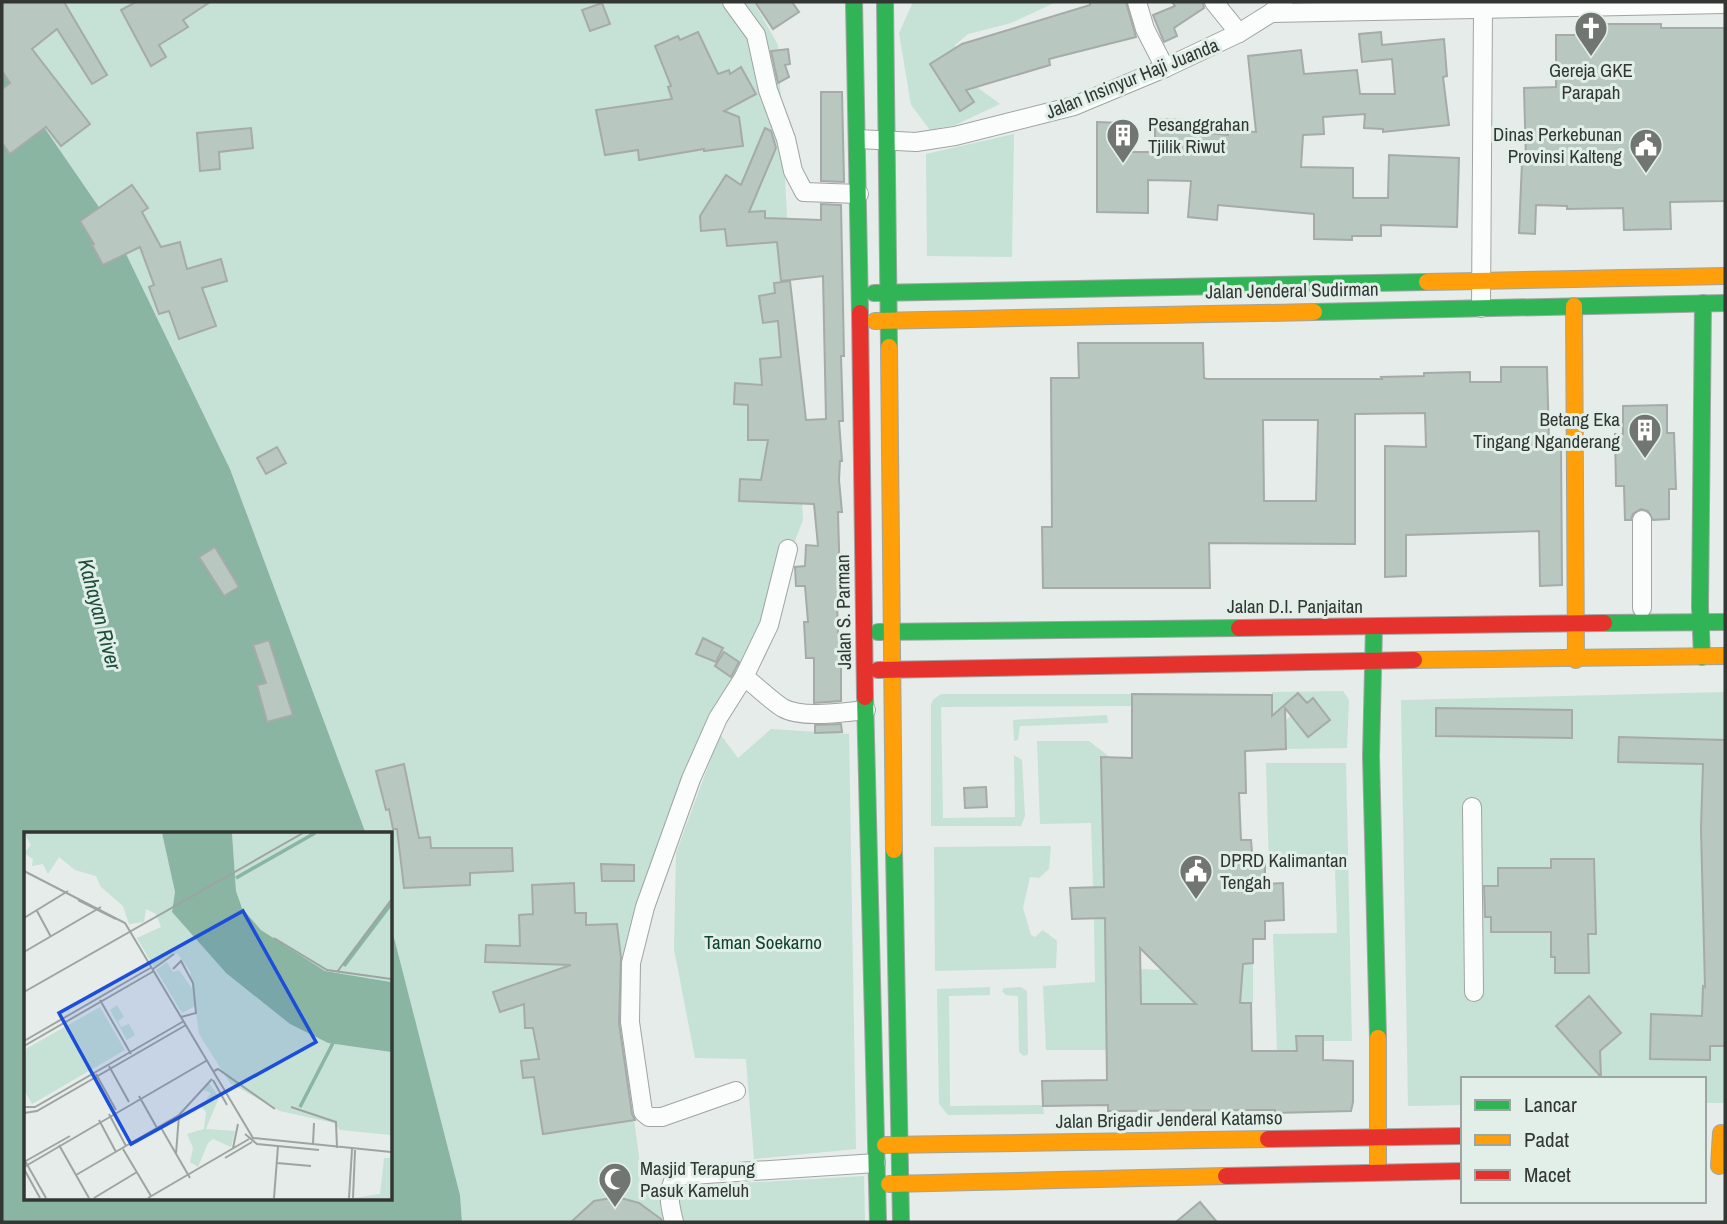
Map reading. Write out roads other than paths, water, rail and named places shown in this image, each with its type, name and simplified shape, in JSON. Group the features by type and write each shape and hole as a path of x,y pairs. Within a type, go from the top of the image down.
{"main road":[{"name":"Jalan S. Parman","path":"854,2 864,633 878,1222"},
{"path":"885,2 891,669 901,1222"},
{"name":"Jalan Jenderal Sudirman","path":"860,294 1725,276"},
{"path":"1403,284 1403,310"},
{"path":"1210,287 1211,313"},
{"path":"1702,657 1703,303"},
{"name":"Jalan Jenderal Sudirman","path":"860,322 1725,303"},
{"path":"1574,306 1576,660"},
{"name":"Jalan D.I. Panjaitan","path":"864,633 1725,622"},
{"path":"1374,627 1371,756 1378,998 1378,1171"},
{"path":"865,671 1725,656"},
{"path":"1716,1166 1717,1133"},
{"name":"Jalan Brigadir Jenderal Katamso","path":"876,1154 901,1143 1461,1136"},
{"path":"878,1184 1461,1171"}],"street":[{"path":"732,2 756,35 768,90 783,131 793,171 804,192 859,194"},
{"path":"1137,2 1145,29 1165,68"},
{"path":"1214,2 1239,33"},
{"path":"1279,5 1452,5 1534,10 1725,4"},
{"name":"Jalan Insinyur Haji Juanda","path":"858,139 916,142 955,136 1074,106 1239,33 1279,5"},
{"path":"1481,308 1483,8"},
{"path":"1642,520 1642,608"},
{"path":"736,1091 662,1117 649,1117 643,1112 631,1022 631,963 645,907 691,779 718,718 744,677 769,625 788,549"},
{"path":"744,677 784,709 794,712 814,714 866,710"},
{"path":"1472,807 1474,992"},
{"path":"674,1222 669,1194 676,1176 876,1154"}],"water":[{"name":"Kahayan River","path":"2,66 114,229 230,469 365,832 24,832 24,1200 392,1200 392,930 460,1195 462,1222 2,1222"}],"place":[{"name":"Gereja GKE Parapah","path":"1591,58"},
{"name":"Pesanggrahan Tjilik Riwut","path":"1123,165"},
{"name":"Dinas Perkebunan Provinsi Kalteng","path":"1646,175"},
{"name":"Betang Eka Tingang Nganderang","path":"1645,460"},
{"name":"DPRD Kalimantan Tengah","path":"1196,901"},
{"name":"Masjid Terapung Pasuk Kameluh","path":"615,1209"}],"park label":[{"name":"Taman Soekarno","path":"763,942"}]}
